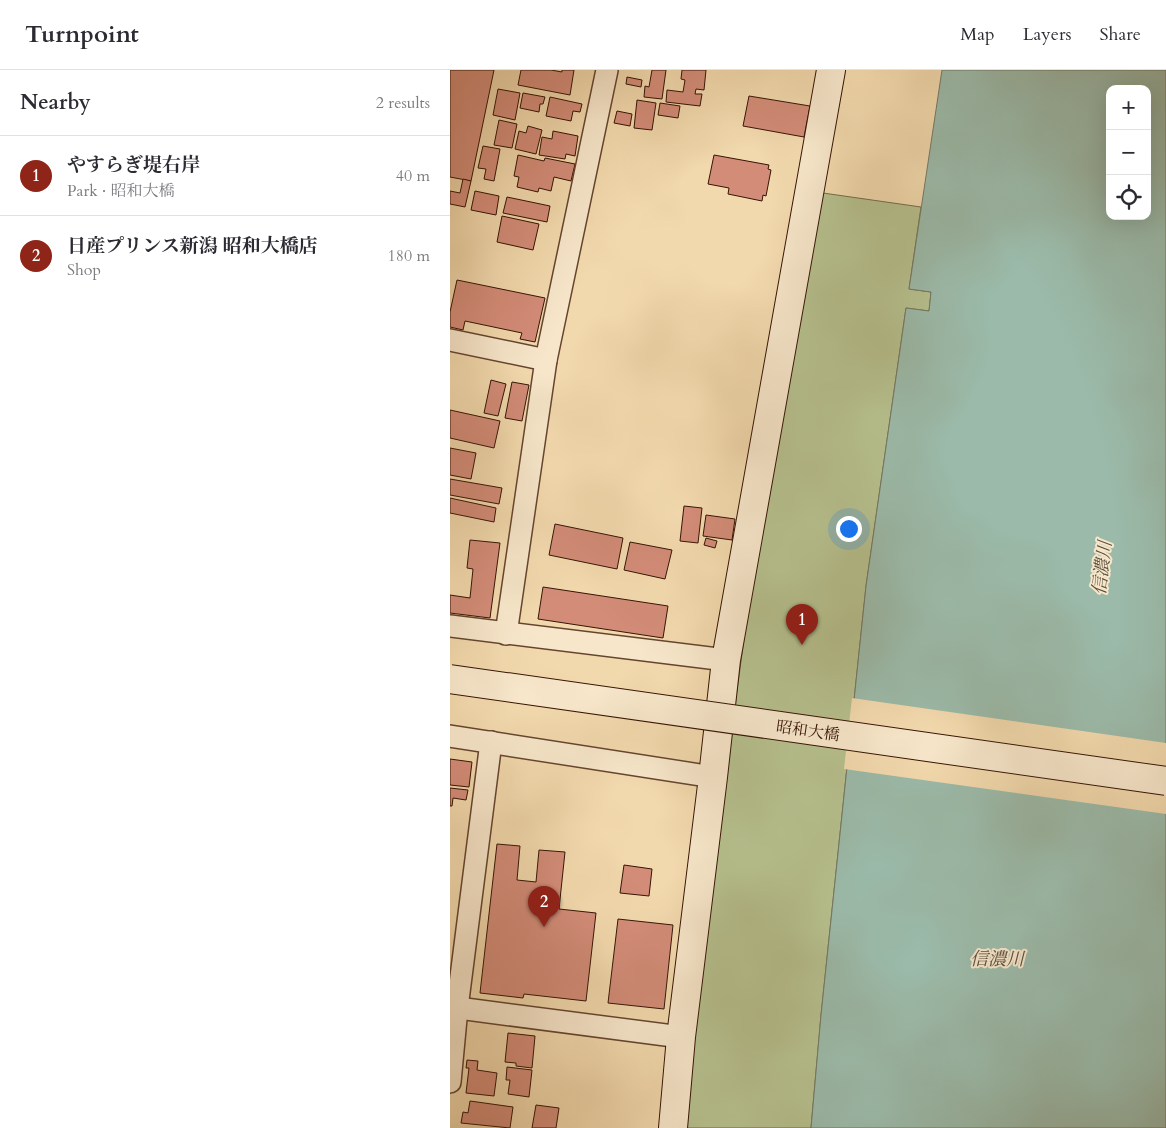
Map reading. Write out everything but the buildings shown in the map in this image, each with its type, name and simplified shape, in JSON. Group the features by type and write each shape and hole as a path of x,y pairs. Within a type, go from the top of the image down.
{"street":[{"path":"506,634 546,360 607,70"},
{"path":"673,1128 681,1037 726,660 831,70"},
{"path":"450,340 546,360"},
{"path":"450,626 726,660"},
{"name":"昭和大橋","path":"450,679 1166,781"},
{"path":"450,736 713,777"},
{"path":"450,1082 454,1008 491,742"},
{"path":"454,1008 681,1037"}],"green space":[{"path":"816,192 921,207 909,289 931,292 929,311 906,308 866,586 811,1128 683,1128 746,622 771,454"}],"water":[{"name":"信濃川","path":"942,70 1166,70 1166,1128 811,1128 866,586 906,308 929,311 931,292 909,289"}],"pier":[{"path":"852,698 1166,743 1166,814 844,769"}],"place":[{"name":"やすらぎ堤右岸","path":"802,645"},
{"name":"日産プリンス新潟 昭和大橋店","path":"544,927"}]}
